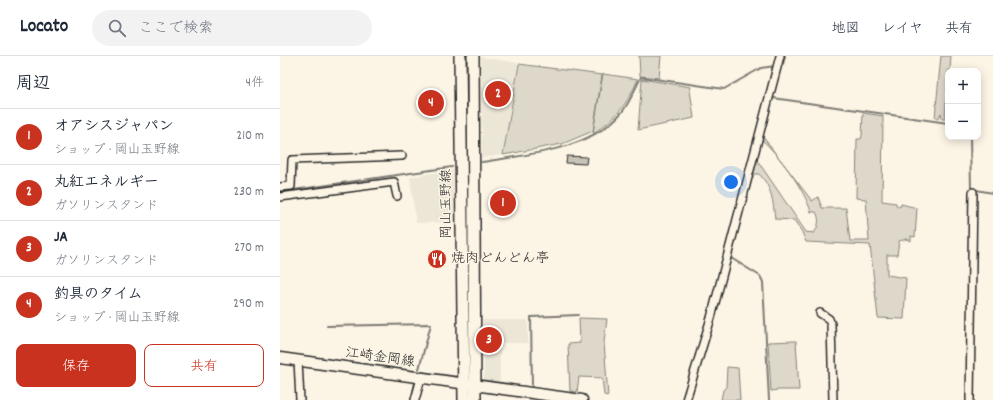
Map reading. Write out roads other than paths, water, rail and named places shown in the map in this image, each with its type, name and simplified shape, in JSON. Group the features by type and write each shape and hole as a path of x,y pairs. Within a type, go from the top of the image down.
{"main road":[{"name":"岡山玉野線","path":"460,56 464,400"},
{"name":"岡山玉野線","path":"473,57 475,400"},
{"name":"江崎金岡線","path":"280,358 582,400"}],"street":[{"path":"460,56 473,57"},
{"path":"686,400 710,318 780,56"},
{"path":"280,187 290,186 292,160 402,156"},
{"path":"280,197 394,182 397,196"},
{"path":"970,400 973,192"},
{"path":"820,313 829,319 831,324 833,400"},
{"path":"298,360 300,400"},
{"path":"415,400 420,378"}],"waterway":[{"path":"779,65 783,64 785,56"},
{"path":"766,97 773,66"},
{"path":"482,162 557,149 576,143 593,135 608,125 622,112 630,100 641,77 724,89 761,68 775,66"},
{"path":"773,98 945,123"},
{"path":"970,140 971,190"},
{"path":"280,192 452,167"},
{"path":"976,190 993,193"},
{"path":"731,258 760,276 763,282 769,400"},
{"path":"532,386 531,317 578,315"},
{"path":"327,326 431,324 419,369"},
{"path":"411,400 415,383"}],"place":[{"name":"丸紅エネルギー","path":"498,94"},
{"name":"釣具のタイム","path":"431,103"},
{"name":"オアシスジャパン","path":"503,203"},
{"name":"焼肉どんどん亭","path":"437,259"},
{"name":"JA","path":"489,340"}]}
